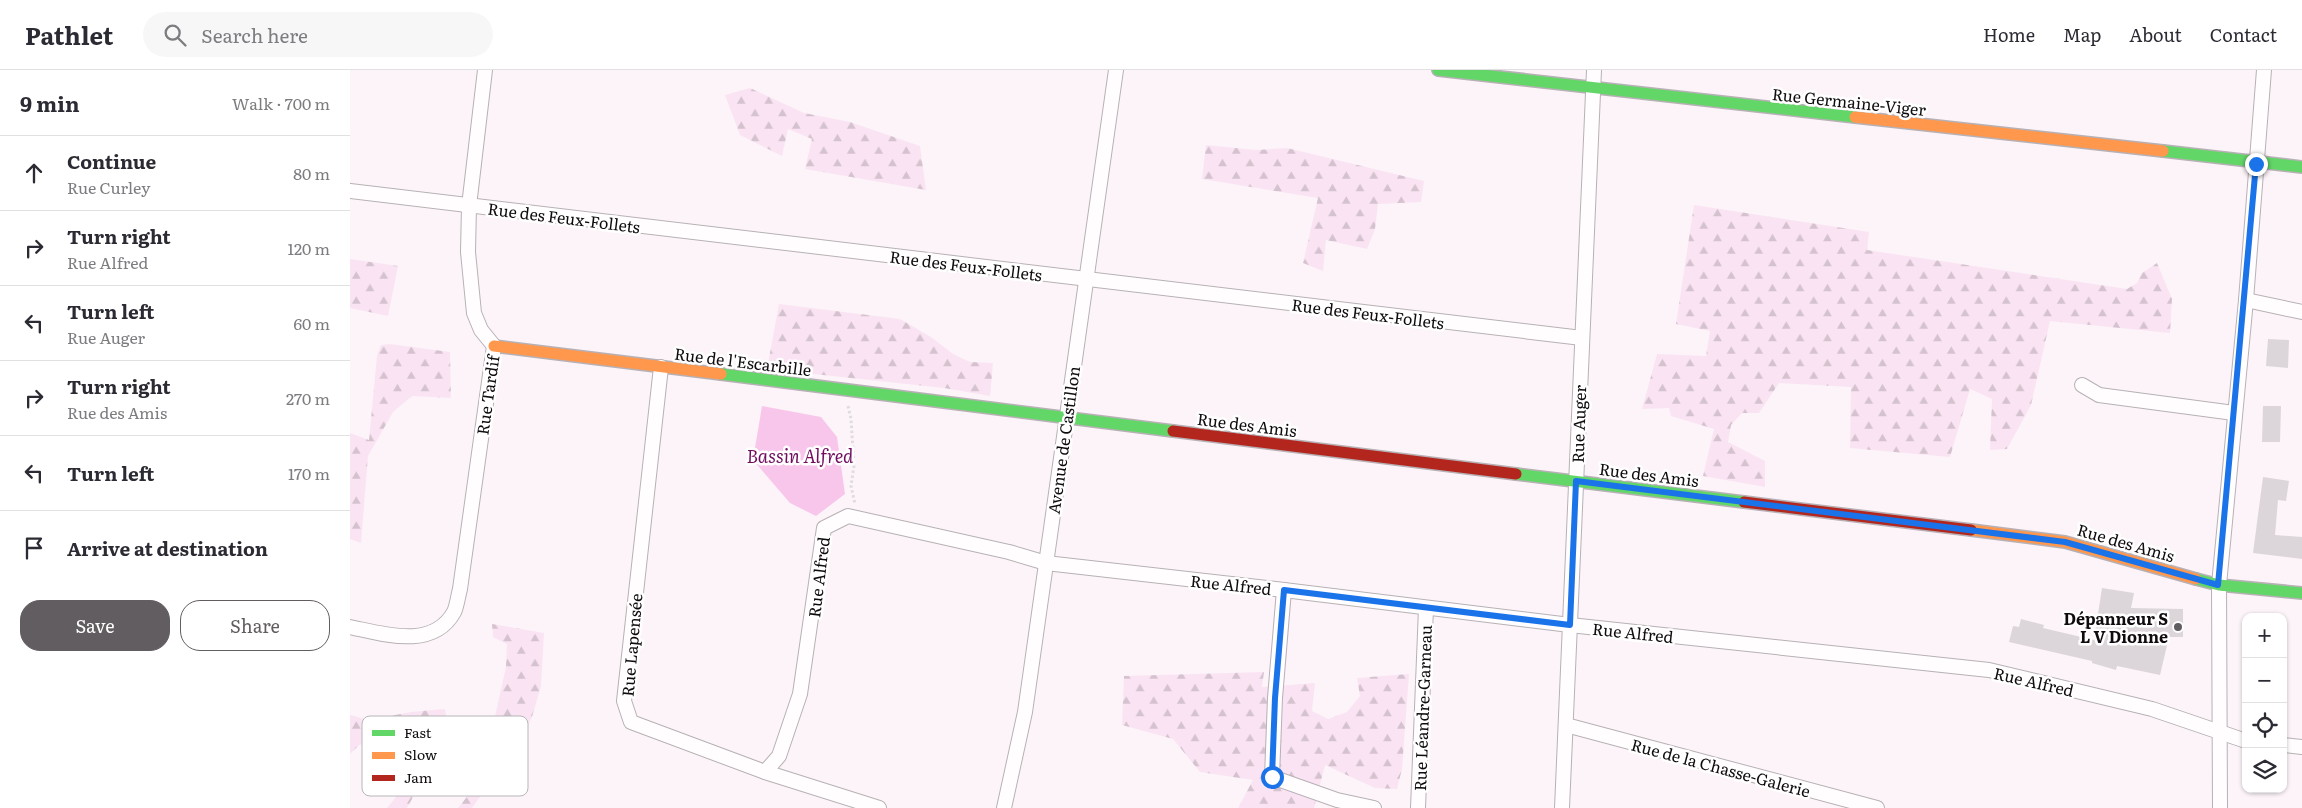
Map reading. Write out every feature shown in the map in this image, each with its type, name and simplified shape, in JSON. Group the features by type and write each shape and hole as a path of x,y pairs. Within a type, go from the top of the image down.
{"street":[{"name":"Rue Tardif","path":"350,627 399,637 420,636 440,629 454,612 460,589 494,346 481,330 474,313 468,252 468,206 485,70"},
{"name":"Avenue de Castillon","path":"1004,808 1025,712 1116,70"},
{"name":"Rue Germaine-Viger","path":"1438,70 2256,164 2302,167"},
{"name":"Rue Auger","path":"1562,808 1594,70"},
{"path":"2220,808 2218,585 2246,300 2264,70"},
{"name":"Rue des Feux-Follets","path":"350,192 1582,338"},
{"path":"2246,300 2302,312"},
{"name":"Rue de l'Escarbille","path":"494,346 988,408"},
{"name":"Rue Lapensée","path":"661,367 624,701 631,722 765,772 879,808"},
{"path":"2082,384 2099,396 2234,413"},
{"name":"Rue des Amis","path":"988,408 2065,542 2218,585 2302,593"},
{"name":"Rue Alfred","path":"765,772 779,756 800,694 824,528 848,516 1009,552 1046,563 1570,625 1989,670 2152,709 2242,740"},
{"path":"1284,590 1275,698 1272,777 1337,800 1374,808"},
{"name":"Rue Léandre-Garneau","path":"1418,808 1426,608"},
{"name":"Rue de la Chasse-Galerie","path":"1566,725 1877,808"},
{"path":"2287,745 2302,746"}],"path":[{"path":"844,390 851,420 854,466 850,486 855,506 848,516"}],"green space":[{"path":"750,88 804,113 850,122 920,146 926,190 805,169 812,139 788,129 782,156 740,135 725,95"},
{"path":"1206,145 1256,150 1287,148 1424,181 1421,202 1378,204 1375,229 1367,249 1326,240 1323,271 1303,263 1318,198 1202,179"},
{"path":"1694,205 1869,232 1867,250 2127,289 2137,283 2142,273 2157,263 2172,299 2170,333 2050,321 2031,405 2007,449 1990,450 1992,399 1970,389 1950,457 1850,448 1851,387 1779,383 1759,413 1742,413 1731,425 1728,442 1765,461 1765,487 1703,476 1714,429 1671,416 1669,408 1642,409 1657,354 1706,356 1710,331 1676,324"},
{"path":"350,259 398,266 388,316 350,308"},
{"path":"779,304 900,319 931,337 953,354 970,362 993,363 990,396 944,388 767,369"},
{"path":"390,344 450,352 451,398 412,396 393,412 368,456 361,543 350,539 350,433 369,440 377,356 381,345"},
{"path":"492,624 544,633 541,686 528,725 528,716 495,716 506,667 507,644 493,637"},
{"path":"1264,672 1262,687 1315,683 1312,711 1328,719 1347,712 1360,696 1357,678 1409,674 1402,769 1397,789 1375,788 1325,765 1314,808 1238,808 1253,780 1200,772 1173,739 1122,725 1124,676"},
{"path":"445,709 446,716 390,716"},
{"path":"350,715 362,718 362,744 350,754"},
{"path":"397,796 414,796 407,808 387,808"},
{"path":"468,796 481,796 472,808 458,808"}],"water":[{"name":"Bassin Alfred","path":"762,406 821,417 837,437 845,494 816,516 790,503 753,460"}],"building":[{"path":"2268,339 2289,340 2288,368 2266,366"},
{"path":"2263,406 2281,406 2280,442 2262,442"},
{"path":"2263,477 2289,481 2286,501 2278,500 2275,535 2302,537 2302,559 2253,553"},
{"path":"2102,588 2134,593 2131,608 2183,609 2183,637 2169,637 2160,675 2117,666 2116,670 2092,663 2092,661 2009,642 2013,626 2019,627 2021,619 2044,625 2043,628 2094,640"}],"traffic: fast":[{"path":"1438,70 1855,117"},
{"path":"2163,151 2302,167"},
{"path":"721,374 1173,431"},
{"path":"1516,474 1744,502"},
{"path":"2196,579 2219,585 2302,593"}],"traffic: slow":[{"path":"1855,117 2163,151"},
{"path":"494,346 721,374"},
{"path":"1971,530 2065,542 2196,579"}],"traffic: jam":[{"path":"1173,431 1516,474"},
{"path":"1744,502 1971,530"}],"place":[{"name":"Dépanneur S L V Dionne","path":"2178,627"}],"route":[{"path":"1272,777 1275,698 1284,590 1570,625 1576,481 2065,542 2218,585 2246,300 2256,164"}]}
